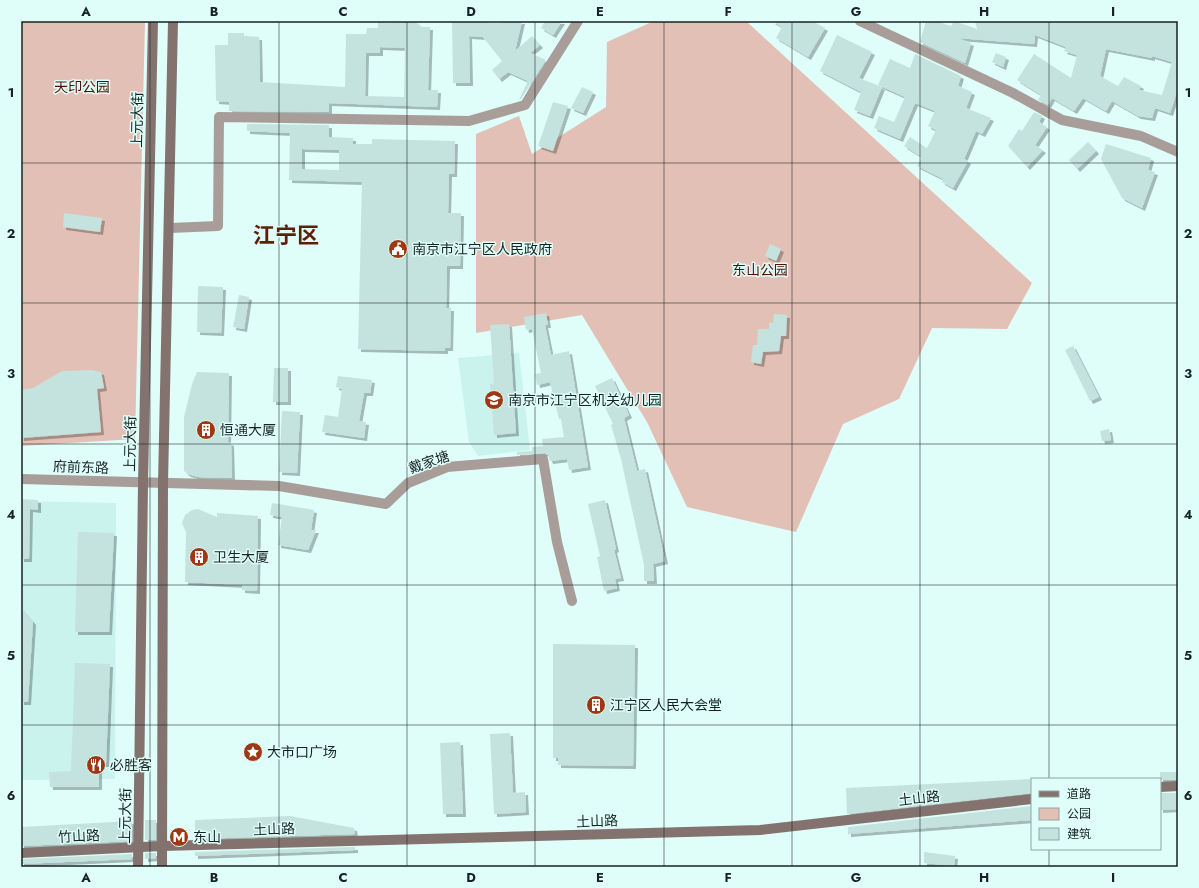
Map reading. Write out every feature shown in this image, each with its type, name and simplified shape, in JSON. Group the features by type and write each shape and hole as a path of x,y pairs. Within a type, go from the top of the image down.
{"main road":[{"name":"上元大街","path":"138,867 143,483 153,21"},
{"path":"162,867 163,483 170,228 173,21"},
{"path":"1161,787 1178,786"},
{"name":"土山路","path":"162,846 760,830 1031,800"},
{"name":"竹山路","path":"21,853 162,846"}],"street":[{"path":"170,228 218,226 219,117 469,121 525,105 578,21"},
{"path":"860,21 1013,93 1062,120 1141,136 1178,152"},
{"name":"戴家塘","path":"163,483 279,486 386,504 408,483 448,467 543,459 557,542 572,601"},
{"name":"府前东路","path":"21,479 163,483"}],"shaded area":[{"name":"南京市江宁区机关幼儿园","path":"519,353 530,450 478,456 469,442 458,358"},
{"path":"21,501 116,503 115,779 21,780"}],"green space":[{"name":"天印公园","path":"21,21 145,21 135,439 21,446"},
{"name":"东山公园","path":"654,21 746,21 1032,283 1007,329 932,328 899,399 843,424 796,532 687,507 647,422 582,315 476,333 476,134 519,116 532,154 606,107 607,42"}],"building":[{"path":"394,21 414,21 422,27 430,27 428,90 438,90 437,107 329,103 329,112 229,111 229,102 216,101 215,45 228,45 228,33 244,33 244,36 259,37 260,82 345,87 346,34 366,34 367,28 378,28 378,22 394,23","holes":["380,47 405,48 404,97 365,96 366,53 380,53"]},
{"path":"452,21 488,21 489,23 501,23 501,21 522,21 515,51 532,36 540,45 530,53 546,60 521,99 519,100 528,81 508,72 499,79 492,70 502,61 483,37 469,36 470,83 453,83"},
{"path":"545,21 562,21 553,35 541,28"},
{"path":"772,21 812,21 825,28 808,57 776,38 782,27"},
{"path":"926,21 936,21 951,26 954,21 977,29 975,21 1178,21 1178,88 1170,113 1155,108 1152,118 1138,116 1112,101 1106,111 1083,98 1074,111 1052,98 1048,105 1038,100 1041,95 1017,80 1034,54 1071,78 1077,55 1064,51 1066,47 1035,35 1034,44 957,38 971,43 965,63 920,42","holes":["1106,49 1152,58 1152,56 1172,62 1162,95 1139,90 1141,86 1124,77 1118,86 1100,76"]},
{"path":"837,35 872,52 859,78 882,87 870,116 854,110 861,92 820,71"},
{"path":"996,53 1006,57 1003,67 992,62"},
{"path":"915,54 961,76 958,86 972,92 966,108 991,118 982,134 976,131 964,159 968,161 953,188 942,182 943,179 917,166 922,157 904,146 910,137 927,148 936,130 928,126 935,111 915,103 900,139 874,128 879,116 894,122 905,97 878,85 890,59 910,68"},
{"path":"582,87 593,92 583,113 571,108"},
{"path":"553,102 568,106 553,151 538,146"},
{"path":"1034,112 1042,116 1039,122 1047,127 1035,145 1043,150 1027,167 1008,146 1019,129 1022,131"},
{"path":"247,124 329,125 329,137 353,138 353,144 372,144 372,139 455,141 454,174 449,174 448,213 461,213 460,266 447,266 446,308 451,308 450,348 445,348 445,351 358,349 362,182 289,180 290,133 247,131","holes":["302,149 339,150 339,170 302,169"]},
{"path":"1088,142 1096,151 1077,169 1069,160"},
{"path":"1106,144 1151,158 1148,170 1155,172 1142,208 1122,198 1101,159"},
{"path":"64,213 102,218 100,232 63,227"},
{"path":"770,244 781,249 776,261 765,256"},
{"path":"198,286 223,287 221,333 197,332"},
{"path":"239,295 249,297 244,329 233,327"},
{"path":"546,313 548,325 545,325 551,355 569,351 588,467 569,470 567,459 550,461 548,455 545,453 517,455 517,452 532,451 532,447 543,446 542,439 564,437 561,419 559,419 550,382 537,385 535,374 541,373 532,329 526,330 524,317"},
{"path":"774,314 787,315 786,336 781,336 779,351 763,352 761,364 751,362 753,345 757,345 758,329 769,329 769,322 773,323"},
{"path":"509,324 516,433 494,435 490,384 494,384 490,325"},
{"path":"1073,346 1099,397 1090,401 1065,350"},
{"path":"274,368 288,368 288,402 273,402"},
{"path":"92,370 101,372 104,388 97,389 101,432 21,438 21,390 33,388 62,371"},
{"name":"恒通大厦","path":"197,372 229,373 228,442 231,443 232,478 198,477 184,471 184,417 192,384"},
{"path":"338,376 372,380 370,393 364,393 359,421 366,422 364,438 322,432 325,415 338,417 342,389 336,387"},
{"path":"612,378 629,415 624,418 637,471 645,469 665,561 653,564 654,581 644,581 644,565 621,459 611,425 613,424 595,386"},
{"path":"282,411 300,412 297,473 279,472"},
{"path":"1109,429 1111,440 1102,441 1100,431"},
{"path":"21,499 38,500 38,510 30,509 29,559 21,559"},
{"path":"605,500 616,549 614,550 621,578 615,579 617,588 604,591 597,557 600,556 588,504"},
{"path":"272,503 314,510 311,530 316,530 308,550 278,545 282,517 270,515"},
{"path":"198,509 217,517 217,513 258,516 257,591 242,590 242,585 185,582 186,532 182,523 185,515 192,510"},
{"path":"78,532 114,533 109,632 75,632"},
{"path":"21,608 33,622 28,702 21,702"},
{"name":"江宁区人民大会堂","path":"553,644 635,645 633,766 558,765 558,758 553,758"},
{"path":"75,663 110,664 106,764 99,764 99,787 50,787 49,772 71,771"},
{"path":"510,733 513,793 525,792 526,812 494,814 490,734"},
{"path":"460,742 463,814 443,814 440,743"},
{"path":"1160,772 1178,772 1178,780 1161,780"},
{"path":"1031,779 1031,793 847,814 846,788"},
{"path":"1161,793 1178,793 1178,809 1161,810"},
{"path":"1031,806 1031,820 848,834 848,827"},
{"path":"290,816 354,828 355,834 195,839 195,820"},
{"path":"145,820 156,820 156,840 145,840"},
{"path":"132,821 132,841 21,846 21,827"},
{"path":"355,847 355,850 195,856 195,852"},
{"path":"924,852 955,856 954,866 924,863"},
{"path":"145,853 156,853 156,858 145,859"},
{"path":"132,854 132,859 21,864 21,859"}],"place":[{"name":"南京市江宁区人民政府","path":"398,249"},
{"name":"南京市江宁区机关幼儿园","path":"494,400"},
{"name":"恒通大厦","path":"206,430"},
{"name":"卫生大厦","path":"199,557"},
{"name":"江宁区人民大会堂","path":"596,705"},
{"name":"大市口广场","path":"253,752"},
{"name":"必胜客","path":"96,765"},
{"name":"东山","path":"179,837"}],"district":[{"name":"江宁区","path":"286,235"}]}
